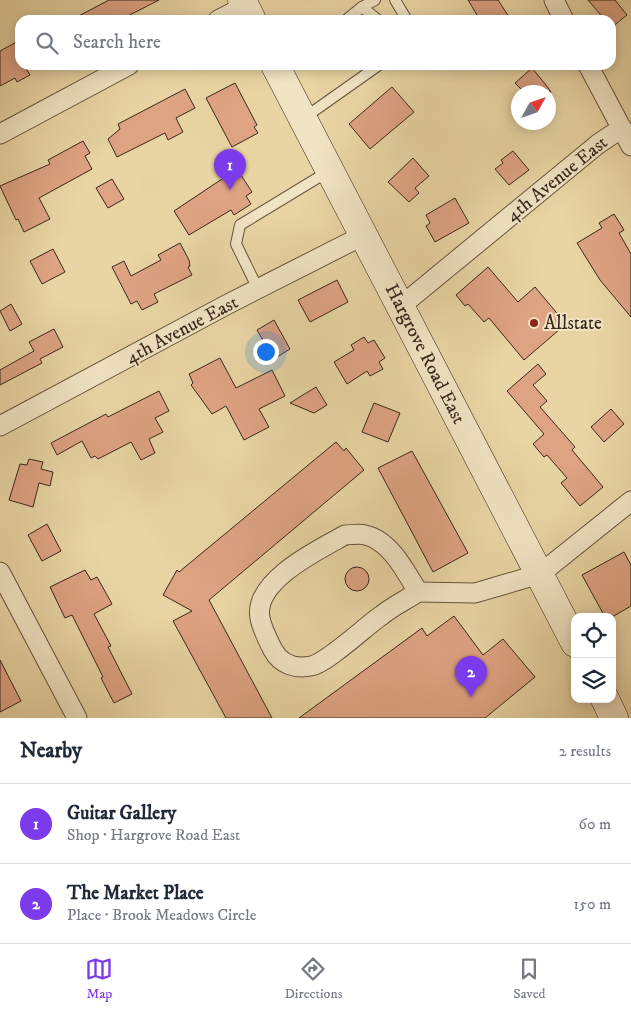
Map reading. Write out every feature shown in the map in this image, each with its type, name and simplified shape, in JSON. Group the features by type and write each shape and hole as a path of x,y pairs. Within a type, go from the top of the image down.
{"main road":[{"name":"Hargrove Road East","path":"278,70 571,635"},
{"path":"607,703 614,718"}],"street":[{"path":"554,0 562,15"},
{"path":"231,15 246,9"},
{"path":"0,134 120,70"},
{"path":"591,70 631,146"},
{"name":"4th Avenue East","path":"401,306 598,144 622,128"},
{"name":"4th Avenue East","path":"0,426 364,235"},
{"path":"418,592 397,559 384,544 365,535 345,535 307,557 274,582 261,597 260,617 276,656 293,668 314,666 349,642 382,614 418,592 475,593 540,574 631,501"},
{"path":"0,572 77,718"}],"lane":[{"path":"352,15 375,0"},
{"path":"395,0 404,15"},
{"path":"362,7 372,15"},
{"path":"303,119 371,70"},
{"path":"258,289 236,244 240,225 330,170"}],"building":[{"path":"109,0 159,0 130,15 80,15"},
{"path":"468,0 498,0 508,15 477,15"},
{"path":"588,0 615,0 627,15 616,24 616,15 601,15"},
{"path":"15,43 15,70 27,70 30,75 17,82 15,78 0,86 0,51"},
{"path":"530,70 534,70 546,85 517,85 515,83"},
{"path":"235,83 257,125 254,127 258,133 232,147 206,98"},
{"path":"392,87 414,112 370,149 349,124"},
{"path":"185,89 195,108 176,118 183,132 168,140 165,133 117,157 108,139 120,129 118,124"},
{"path":"83,141 90,153 85,156 92,169 39,198 50,219 24,232 18,219 16,220 0,186 50,164 48,160"},
{"path":"513,151 529,170 509,185 495,169 503,163 501,160"},
{"path":"413,158 429,176 415,188 419,193 409,202 388,182"},
{"path":"237,169 252,192 246,196 251,204 234,215 231,210 189,235 174,211"},
{"path":"112,179 124,199 108,208 96,188"},
{"path":"455,198 469,223 435,242 426,226 430,223 426,215"},
{"path":"614,214 624,230 619,233 631,254 631,317 600,280 577,243 602,228 599,223"},
{"path":"180,243 189,260 190,266 188,267 192,275 154,294 158,302 142,310 137,301 131,304 112,267 124,261 131,276 161,260 158,255"},
{"path":"53,249 65,272 42,284 30,261"},
{"path":"488,267 518,302 535,287 566,324 524,360 489,318 484,322 468,304 465,306 456,295"},
{"path":"337,280 348,302 310,322 298,300"},
{"path":"11,304 22,324 10,331 0,311"},
{"path":"274,320 290,349 274,359 257,330"},
{"path":"54,329 63,347 40,359 42,363 0,385 0,370 34,351 29,342"},
{"path":"364,337 368,343 374,340 385,358 379,362 383,369 370,376 367,371 347,384 334,362 354,350 351,345"},
{"path":"220,358 236,388 272,370 285,396 259,409 269,427 244,440 226,406 212,414 191,385 193,383 189,374"},
{"path":"538,364 546,374 533,385 547,401 540,407 575,447 572,450 603,487 580,506 561,483 567,478 547,455 544,457 533,444 544,434 507,391"},
{"path":"316,387 327,405 314,413 290,403"},
{"path":"159,391 169,411 155,418 163,432 149,439 155,453 141,460 131,442 98,459 95,456 91,458 82,441 57,455 51,443 106,414 108,417"},
{"path":"374,403 400,413 388,442 362,432"},
{"path":"611,409 624,424 604,442 591,427"},
{"path":"336,442 344,451 346,448 364,470 209,600 272,718 226,718 173,621 192,611 163,595 177,570 179,572"},
{"path":"412,451 468,553 433,572 378,468"},
{"path":"29,459 43,462 41,469 53,472 50,486 39,483 33,507 9,500 20,464 27,465"},
{"path":"47,524 61,551 42,561 28,535"},
{"path":"624,552 631,565 631,606 616,615 616,613 603,613 582,575"},
{"path":"357,567 362,568 368,574 368,584 362,590 357,591 352,590 346,584 345,579 346,574 352,568"},
{"path":"85,570 91,580 97,577 112,604 94,614 111,646 108,647 132,694 114,703 72,615 65,618 50,587"},
{"path":"454,616 483,655 503,639 535,677 485,718 299,718 422,628 427,636"},
{"path":"0,660 21,701 0,712"}],"place":[{"name":"Guitar Gallery","path":"230,190"},
{"name":"Allstate","path":"534,323"},
{"name":"The Market Place","path":"471,697"}]}
